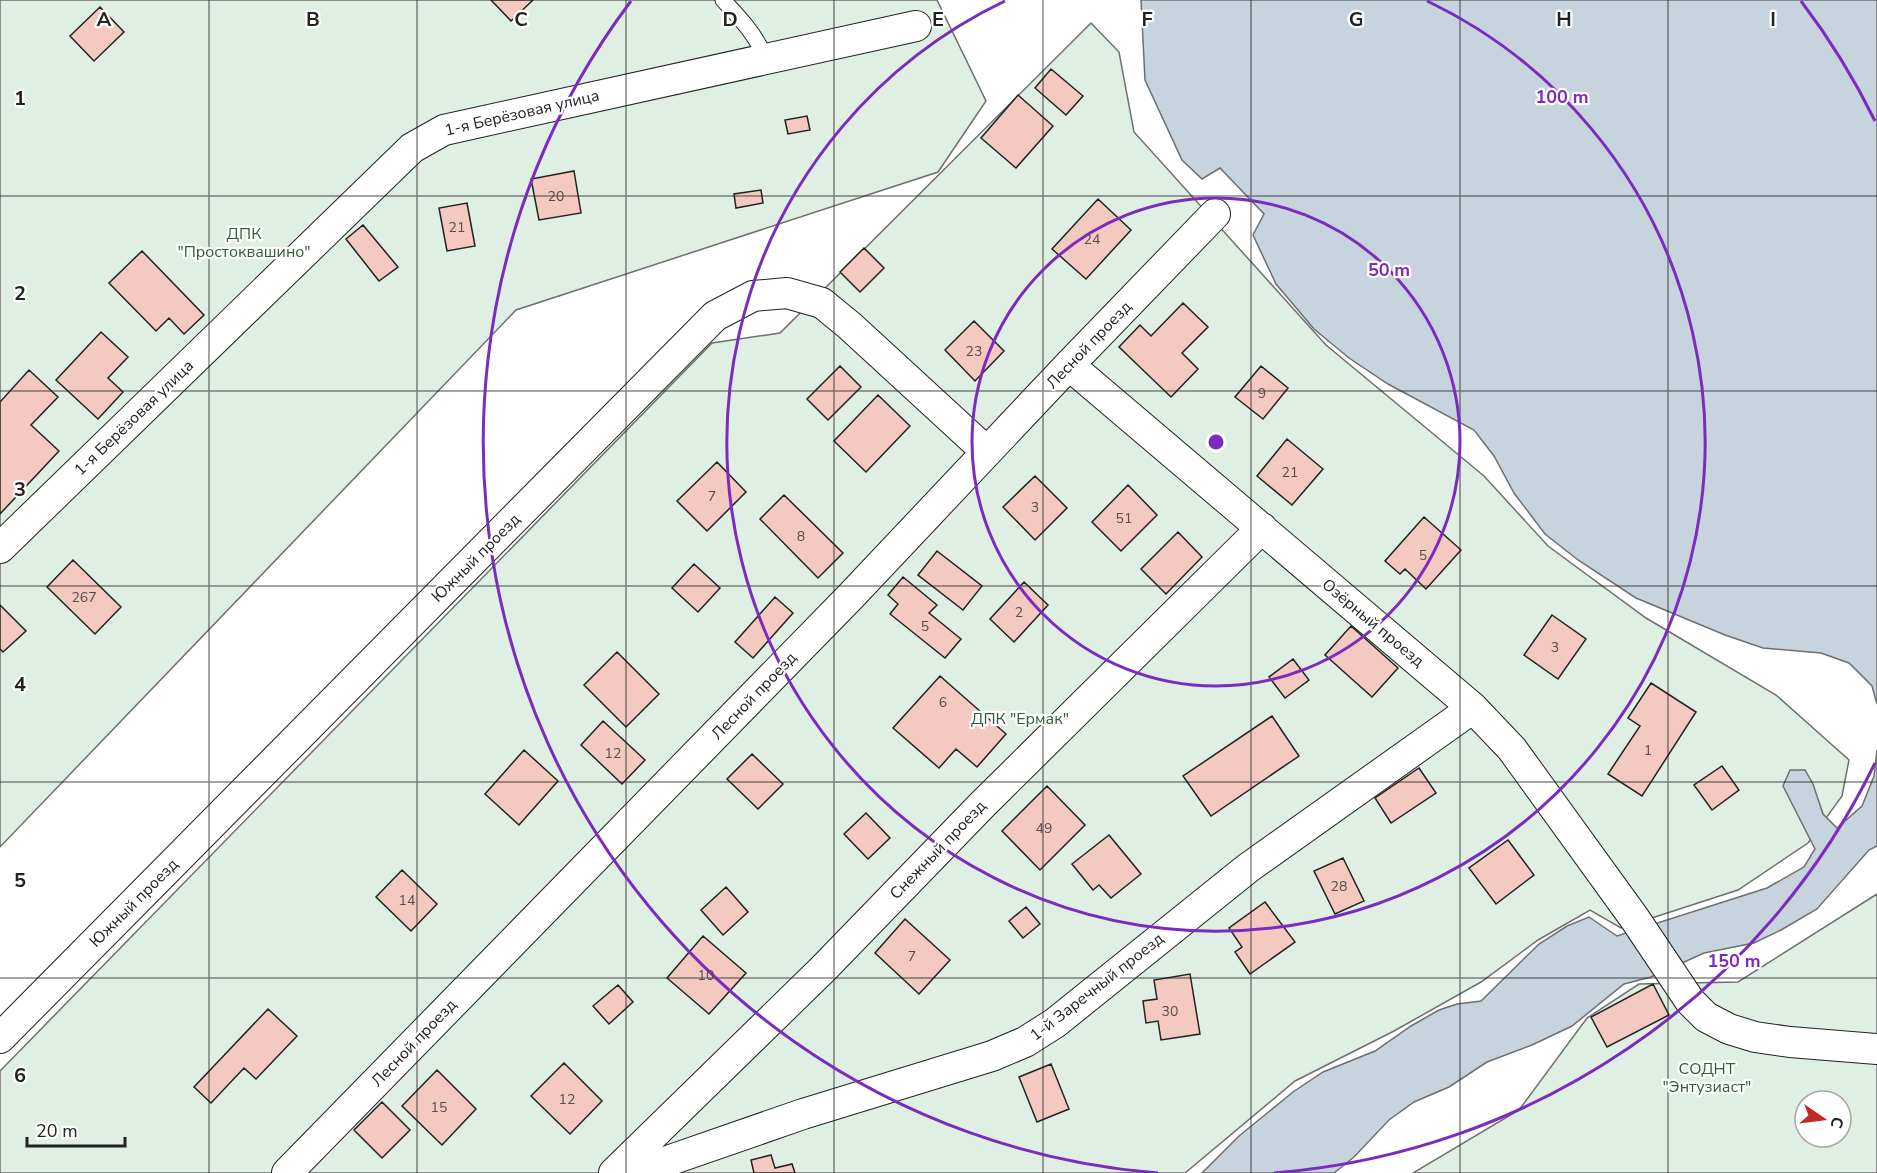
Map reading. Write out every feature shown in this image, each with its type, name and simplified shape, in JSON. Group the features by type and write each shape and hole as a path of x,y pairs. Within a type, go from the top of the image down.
{"street":[{"name":"1-я Берёзовая улица","path":"0,548 412,148 444,130 916,26"},
{"name":"Лесной проезд","path":"287,1173 851,597 1215,214"},
{"name":"Южный проезд","path":"0,1038 715,316 753,296 787,293 822,303 987,452"},
{"name":"Озёрный проезд","path":"1070,365 1473,708 1512,749 1635,919 1690,1001 1706,1017 1729,1029 1755,1037 1877,1049"},
{"name":"Снежный проезд","path":"614,1173 823,969 982,805 1262,528"},
{"name":"1-й Заречный проезд","path":"633,1173 803,1114 992,1056 1025,1042 1055,1023 1248,868 1473,708"}],"lane":[{"path":"723,0 749,27 766,59"}],"green space":[{"name":"ДПК \"Простоквашино\"","path":"0,0 937,0 986,101 938,172 516,310 0,847"},
{"name":"ДПК \"Ермак\"","path":"1091,23 1119,52 1134,132 1326,345 1484,476 1548,546 1646,618 1776,695 1849,760 1842,796 1808,843 1738,890 1621,928 1590,910 1538,940 1481,982 1394,1031 1295,1081 1185,1173 0,1173 0,1071 712,343 780,333"},
{"name":"СОДНТ \"Энтузиаст\"","path":"1877,894 1877,1173 1413,1173 1519,1110 1587,1018 1639,984 1738,982"}],"shaded area":[{"path":"1141,0 1877,0 1877,704 1872,686 1849,663 1821,653 1763,648 1725,635 1636,598 1578,560 1545,534 1514,493 1494,456 1474,430 1388,384 1349,358 1314,329 1276,284 1253,235 1264,214 1220,168 1202,179 1182,160 1145,80"},
{"path":"1877,750 1877,846 1869,850 1817,909 1754,943 1704,953 1651,977 1624,984 1572,1026 1532,1045 1487,1062 1449,1087 1414,1102 1389,1120 1354,1157 1334,1173 1202,1173 1239,1136 1293,1092 1323,1072 1375,1051 1439,1010 1457,1004 1481,1001 1539,944 1567,926 1589,917 1617,936 1767,888 1804,867 1815,849 1783,786 1790,770 1805,770 1813,784 1823,814 1837,828 1862,806 1874,776"}],"building":[{"path":"491,0 533,0 511,21"},
{"path":"100,7 124,32 94,61 70,36"},
{"path":"1051,69 1083,96 1066,115 1035,88"},
{"path":"1018,95 1053,126 1016,168 981,138"},
{"path":"807,116 810,130 788,134 785,120"},
{"path":"574,171 581,213 539,220 531,179"},
{"path":"761,190 763,203 736,208 734,194"},
{"path":"1098,199 1131,230 1086,279 1052,249"},
{"path":"467,203 475,246 447,251 439,208"},
{"path":"363,225 398,267 379,281 346,239"},
{"path":"864,248 884,268 860,292 840,272"},
{"path":"142,251 204,315 184,334 169,318 156,331 109,283"},
{"path":"1183,303 1208,327 1182,353 1198,369 1171,397 1119,347 1140,325 1151,336"},
{"path":"974,321 1004,351 975,381 945,350"},
{"path":"101,332 128,357 108,378 123,392 98,419 56,380"},
{"path":"840,366 861,387 828,420 807,399"},
{"path":"1261,366 1288,388 1263,419 1235,397"},
{"path":"29,370 58,397 31,425 59,451 0,514 0,402"},
{"path":"878,395 910,426 866,472 834,441"},
{"path":"1287,439 1323,469 1292,505 1257,476"},
{"path":"717,462 746,492 707,531 677,501"},
{"path":"1035,476 1067,508 1035,540 1003,507"},
{"path":"1128,485 1157,515 1121,551 1092,522"},
{"path":"784,495 843,553 818,578 760,519"},
{"path":"1424,517 1461,550 1426,589 1405,569 1400,574 1385,561"},
{"path":"1178,532 1202,557 1166,594 1141,569"},
{"path":"937,551 982,586 963,610 918,575"},
{"path":"73,560 121,607 95,634 47,587"},
{"path":"694,564 720,588 698,612 672,588"},
{"path":"903,577 937,605 929,613 961,639 945,658 890,614 898,604 888,595"},
{"path":"1024,582 1048,605 1014,642 990,619"},
{"path":"775,597 793,613 753,658 735,642"},
{"path":"0,605 26,631 3,652 0,649"},
{"path":"1552,615 1586,639 1558,679 1524,655"},
{"path":"1351,626 1398,668 1372,697 1325,655"},
{"path":"617,652 659,694 626,727 584,685"},
{"path":"1293,659 1309,680 1285,698 1269,677"},
{"path":"940,676 1006,734 977,767 956,749 939,768 893,728"},
{"path":"1651,683 1696,712 1642,796 1608,774 1640,726 1628,718"},
{"path":"1272,716 1299,756 1211,816 1183,776"},
{"path":"603,721 645,760 622,784 581,745"},
{"path":"524,750 558,781 519,825 485,794"},
{"path":"752,754 783,784 758,809 727,779"},
{"path":"1722,766 1739,790 1712,810 1694,785"},
{"path":"1419,768 1436,793 1391,823 1375,798"},
{"path":"1047,786 1085,825 1040,870 1002,831"},
{"path":"866,813 890,838 868,859 844,834"},
{"path":"1109,835 1141,874 1111,898 1099,885 1093,890 1072,864"},
{"path":"1508,840 1534,875 1496,904 1469,868"},
{"path":"1343,858 1364,901 1335,914 1314,871"},
{"path":"402,870 437,904 411,931 376,897"},
{"path":"726,887 748,912 723,935 701,910"},
{"path":"1265,902 1295,942 1250,974 1235,952 1242,947 1229,928"},
{"path":"1026,907 1040,924 1023,938 1009,921"},
{"path":"905,919 950,960 919,994 875,953"},
{"path":"703,936 746,973 709,1014 667,978"},
{"path":"1190,974 1200,1034 1161,1040 1158,1021 1146,1023 1143,1001 1157,999 1154,980"},
{"path":"1653,984 1669,1015 1607,1047 1591,1017"},
{"path":"618,985 633,1002 609,1024 593,1006"},
{"path":"268,1009 297,1036 256,1079 244,1068 211,1103 194,1087"},
{"path":"564,1063 602,1101 570,1134 531,1096"},
{"path":"1051,1064 1069,1109 1037,1122 1019,1077"},
{"path":"437,1070 476,1109 442,1145 402,1106"},
{"path":"382,1102 410,1130 382,1158 354,1130"},
{"path":"771,1155 775,1168 792,1164 795,1173 754,1173 751,1160"}]}
